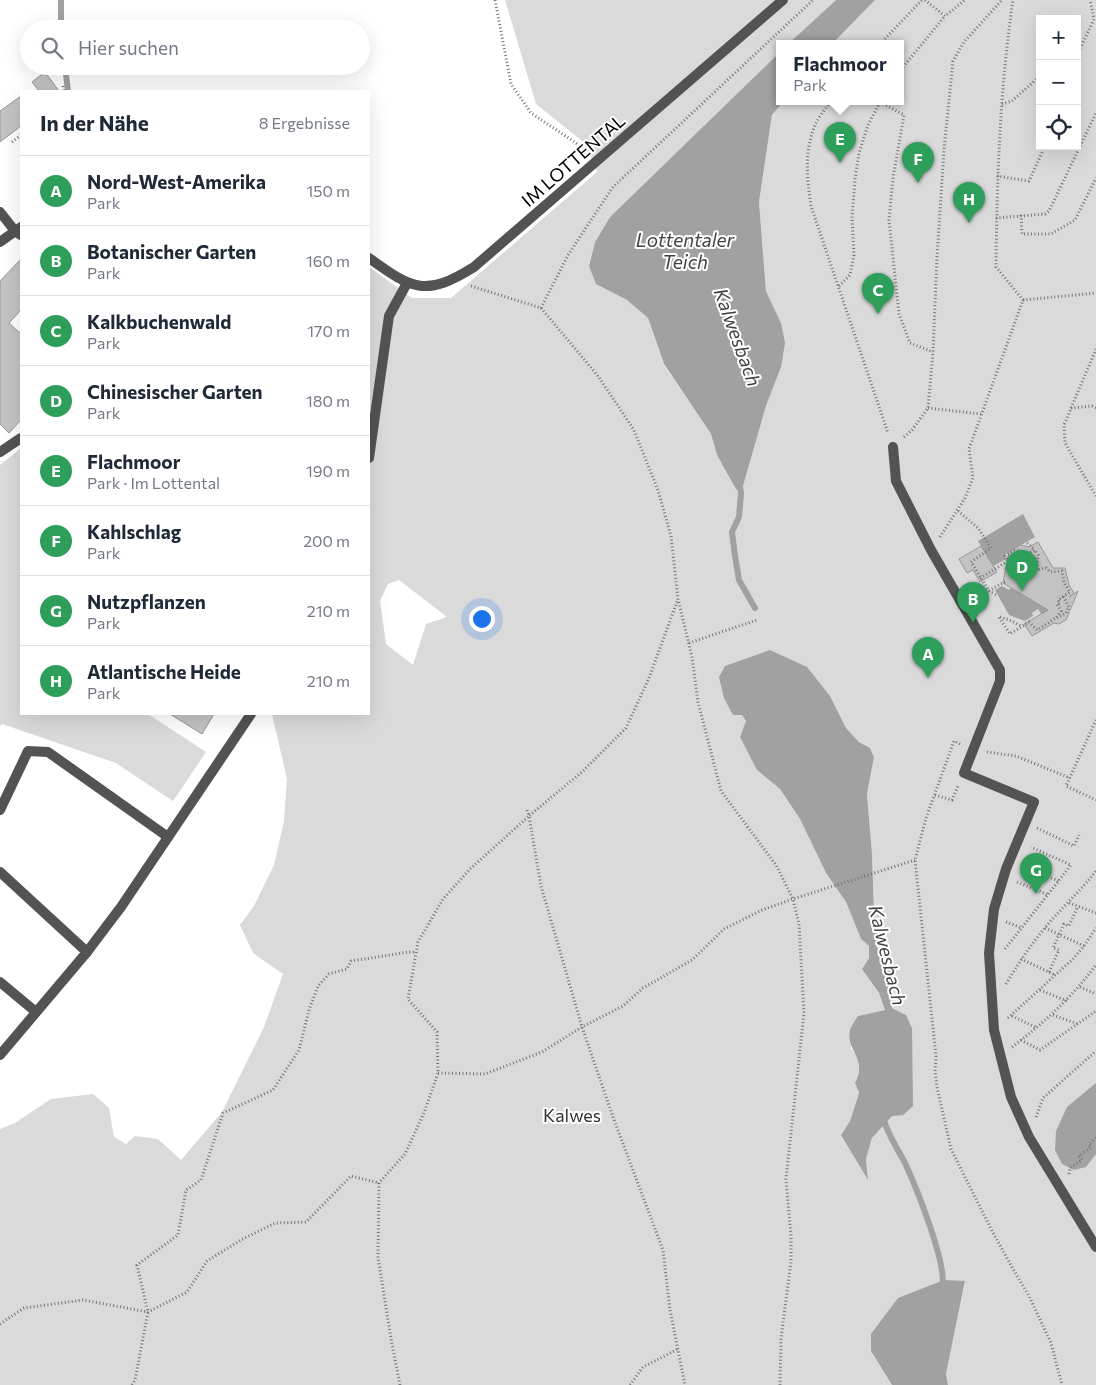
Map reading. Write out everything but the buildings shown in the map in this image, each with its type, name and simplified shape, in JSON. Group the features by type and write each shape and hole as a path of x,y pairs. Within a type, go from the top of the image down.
{"street":[{"name":"IM LOTTENTAL","path":"370,259 394,276 407,283 419,286 443,284 474,267 783,0"},
{"path":"0,212 19,231 0,242"},
{"path":"370,451 389,316 407,283"},
{"path":"0,452 20,439"},
{"path":"893,447 896,481 931,550 1000,670 1000,681 964,773 1034,802 1006,869 994,909 989,953 994,1030 1011,1097 1028,1137 1096,1247"},
{"path":"0,1055 87,952 121,907 250,715"},
{"path":"0,810 28,750 48,752 168,837"},
{"path":"0,872 87,952"},
{"path":"0,982 36,1012"}],"path":[{"path":"495,0 511,84 531,113 599,159"},
{"path":"541,308 568,255 613,187 814,0"},
{"path":"884,40 924,0 945,16"},
{"path":"904,64 945,16 965,0"},
{"path":"828,105 816,124 809,147 807,171 811,206 893,447 912,430 928,408 933,352 944,150 953,61 964,42 1002,0"},
{"path":"1013,0 1005,55 997,176 996,267 1023,300"},
{"path":"1081,47 1094,19 1090,0"},
{"path":"1002,104 1012,101 1036,80"},
{"path":"63,86 64,90"},
{"path":"838,286 850,275 854,255 852,218 859,153 868,125 878,105"},
{"path":"886,105 904,115 893,178 889,220 899,314 910,343 933,352"},
{"path":"996,218 1045,214 1049,211 1096,113"},
{"path":"12,142 20,136"},
{"path":"997,176 1029,181 1043,150"},
{"path":"1021,215 1022,234 1051,234 1075,220 1096,178"},
{"path":"454,279 541,308 598,376 634,430 658,490 671,536 678,599 698,702 721,791 776,865 793,899 799,924 804,1013 786,1179 791,1236 791,1262 782,1339 780,1385"},
{"path":"1023,300 1096,293"},
{"path":"931,550 958,512 965,498 972,478 969,449 980,414 1023,300"},
{"path":"1096,349 1064,425 1065,443 1096,496"},
{"path":"1071,408 1092,406 1096,408"},
{"path":"928,408 980,414"},
{"path":"958,512 978,528 992,548 972,562 989,592 996,595"},
{"path":"1027,542 1038,555 1037,570 1046,568 1050,572 1062,571 1064,583 1070,592 1058,600 1060,602 1057,604 1061,611 1056,618"},
{"path":"980,578 1008,562 1006,556 1015,550 1027,554 1035,550"},
{"path":"989,592 1000,584 1008,582"},
{"path":"1021,627 1012,621 999,617 1010,634 1029,622 1037,630 1066,613 1069,606 1063,596"},
{"path":"400,1385 378,1257 379,1183 405,1154 424,1113 438,1073 437,1032 408,999 418,942 443,899 470,869 583,771 626,728 649,678 678,599"},
{"path":"688,643 757,620"},
{"path":"1096,720 1066,786 1096,800"},
{"path":"954,741 926,818 915,860 936,1056 935,1071 941,1109 951,1149 990,1227 1030,1296 1051,1343 1062,1385"},
{"path":"974,750 1016,756 1070,778"},
{"path":"935,795 952,800"},
{"path":"527,810 541,886 582,1027 613,1117 663,1250 670,1310 686,1385"},
{"path":"1040,829 1074,846 1078,836"},
{"path":"1003,952 1072,865 1031,848"},
{"path":"438,1073 485,1074 542,1052 582,1027 623,1006 643,988 692,960 724,929 762,910 915,860"},
{"path":"1022,866 1059,881"},
{"path":"992,1007 1021,959 1045,928 1096,872"},
{"path":"1014,880 1048,896"},
{"path":"1069,903 1096,913"},
{"path":"1049,972 1059,950 1053,948 1064,924 1069,926 1078,906"},
{"path":"1003,922 1022,928"},
{"path":"1045,928 1084,946"},
{"path":"994,1030 1040,990 1084,946 1096,928"},
{"path":"1008,934 1015,936"},
{"path":"132,1385 135,1380 148,1312 137,1265 178,1235 186,1190 201,1180 223,1113 272,1090 299,1050 309,1010 318,986 329,974 347,969 351,960 416,952"},
{"path":"1021,959 1055,975"},
{"path":"1000,1057 1067,1001 1096,965"},
{"path":"1080,986 1096,994"},
{"path":"1040,990 1067,1001"},
{"path":"1021,1040 1040,1050 1096,1011"},
{"path":"1052,1015 1078,1024"},
{"path":"1012,1016 1037,1028"},
{"path":"1028,1137 1043,1098 1096,1051"},
{"path":"1070,1168 1082,1160 1079,1156 1091,1147 1088,1144 1096,1138"},
{"path":"0,1324 24,1308 84,1300 148,1312 187,1292 207,1261 241,1240 275,1223 306,1222 351,1176 379,1183"},
{"path":"630,1385 643,1367 678,1349"}],"green space":[{"name":"Kalwes","path":"505,0 836,0 792,40 776,40 776,56 610,217 595,242 589,265 597,284 627,300 648,318 664,365 711,434 717,455 741,493 766,406 781,367 781,323 766,291 759,202 772,115 780,105 904,105 904,40 836,40 875,0 1096,0 1096,1385 948,1385 946,1374 965,1282 944,1280 871,1351 892,1385 0,1385 0,1129 15,1123 51,1099 93,1094 109,1108 114,1137 126,1144 135,1136 158,1139 181,1160 222,1112 264,1027 283,974 253,953 240,925 254,906 274,865 284,821 287,779 272,715 370,715 370,268 412,298 451,298 597,172 586,144 536,104","holes":["399,580 447,617 426,624 413,665 386,644 380,601 388,584","830,696 846,728 859,742 870,748 874,757 867,794 874,912 881,936 875,944 895,974 888,991 892,1008 906,1015 903,1115 892,1115 872,1138 866,1159 868,1179 841,1135 850,1121 859,1093 855,1083 859,1065 851,1048 858,1016 885,1010 879,993 862,969 869,958 869,946 861,939 846,902 826,873 800,819 780,789 757,770 746,721 742,715"]},
{"path":"20,449 20,715 150,715 206,752 173,801 116,763 2,724 0,726 0,465"}],"water":[{"path":"836,0 875,0 836,40 792,40"},
{"name":"Lottentaler Teich","path":"776,56 776,105 780,105 772,115 759,202 766,291 781,323 785,343 781,367 766,406 741,493 736,489 717,455 711,434 664,364 648,318 627,300 596,284 589,266 595,242 610,217"},
{"path":"1023,514 1035,537 1004,555 1006,559 983,572 989,560 978,541"},
{"path":"1012,563 1057,602 1043,617 1038,609 1032,613 1033,616 1025,621 1009,615 995,590 1002,586 1009,590 1014,584 1004,568"},
{"path":"770,650 807,667 830,696 846,728 859,742 870,748 874,757 867,794 874,912 881,936 875,944 881,954 892,959 895,974 888,991 892,1008 906,1015 912,1028 913,1106 903,1115 892,1116 872,1138 866,1159 868,1180 841,1135 850,1121 859,1093 855,1083 859,1067 850,1043 850,1030 858,1016 885,1010 879,993 862,969 869,958 869,946 861,939 846,902 826,873 800,819 780,789 757,770 740,737 746,721 742,715 733,715 724,698 719,677 725,666"},
{"path":"1096,1083 1096,1154 1086,1167 1074,1170 1062,1164 1055,1150 1056,1131 1067,1107"},
{"path":"944,1280 965,1281 946,1374 948,1385 892,1385 871,1351 871,1334 898,1298"}],"waterway":[{"path":"61,0 61,20"},
{"path":"66,75 68,90"},
{"name":"Kalwesbach","path":"740,486 739,517 732,532 739,580 755,608"},
{"name":"Kalwesbach","path":"883,1117 911,1176 930,1226 943,1277 942,1287"}],"place":[{"name":"Flachmoor","path":"840,163"},
{"name":"Kahlschlag","path":"918,183"},
{"name":"Atlantische Heide","path":"969,223"},
{"name":"Kalkbuchenwald","path":"878,314"},
{"name":"Chinesischer Garten","path":"1022,591"},
{"name":"Botanischer Garten","path":"973,623"},
{"name":"Nord-West-Amerika","path":"928,678"},
{"name":"Nutzpflanzen","path":"1036,894"}]}
